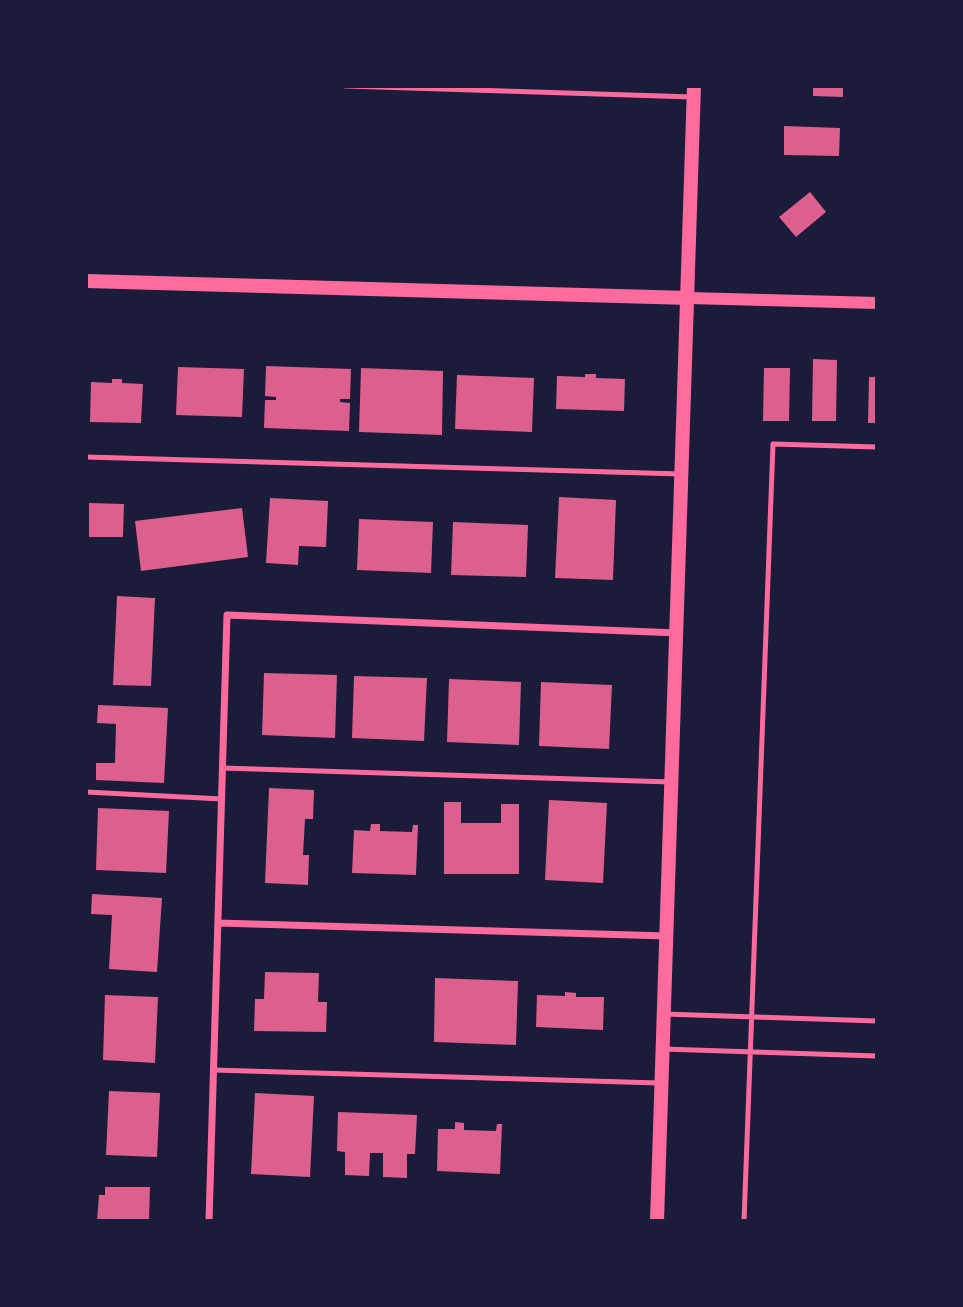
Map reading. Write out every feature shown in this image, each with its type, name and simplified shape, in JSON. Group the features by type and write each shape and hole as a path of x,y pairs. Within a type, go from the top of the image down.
{"main road":[{"path":"657,1221 679,634 694,91"},
{"path":"86,281 689,298"}],"street":[{"path":"689,298 877,303"},
{"path":"209,1221 228,615 679,634"},
{"path":"218,923 667,936"}],"lane":[{"path":"346,86 694,91"},
{"path":"744,1221 773,444 877,447"},
{"path":"86,457 684,474"},
{"path":"222,768 673,782"},
{"path":"86,792 222,799"},
{"path":"664,1014 877,1021"},
{"path":"663,1049 877,1056"},
{"path":"213,1070 662,1083"}],"building":[{"path":"813,86 843,86 843,97 813,96"},
{"path":"784,126 840,128 839,156 784,155"},
{"path":"810,192 826,212 796,237 779,217"},
{"path":"813,359 837,360 836,421 812,421"},
{"path":"266,366 351,369 350,399 340,399 340,402 350,403 349,431 264,428 265,400 276,400 276,397 265,396"},
{"path":"178,367 244,369 242,417 176,415"},
{"path":"361,368 443,371 442,435 359,432"},
{"path":"764,368 790,368 789,421 763,421"},
{"path":"585,374 596,374 596,378 625,379 624,411 556,409 557,376 585,377"},
{"path":"457,375 534,378 532,432 455,429"},
{"path":"869,377 877,377 877,423 868,423"},
{"path":"112,379 122,379 122,383 143,384 141,423 90,422 91,382 112,383"},
{"path":"559,497 616,500 613,580 555,578"},
{"path":"270,498 328,501 326,547 299,546 298,565 266,563"},
{"path":"89,503 124,504 123,537 89,537"},
{"path":"242,508 248,557 141,571 135,521"},
{"path":"359,519 433,522 431,573 357,570"},
{"path":"453,522 528,525 526,577 451,575"},
{"path":"117,596 155,598 151,686 113,685"},
{"path":"264,673 337,675 335,738 262,735"},
{"path":"354,676 427,678 424,741 352,738"},
{"path":"449,679 521,682 519,745 447,742"},
{"path":"541,682 612,685 609,749 539,746"},
{"path":"98,705 168,708 164,783 96,780 96,763 115,763 116,724 97,723"},
{"path":"269,788 314,790 313,819 305,819 303,855 309,855 308,885 265,883"},
{"path":"549,800 607,803 603,883 545,880"},
{"path":"444,802 461,802 461,823 501,823 501,804 519,804 519,874 444,874"},
{"path":"98,808 169,811 166,873 96,870"},
{"path":"371,824 380,824 380,831 412,832 413,825 418,825 416,875 352,873 354,830 370,831"},
{"path":"92,894 162,898 157,972 109,969 112,915 91,914"},
{"path":"265,972 319,973 318,1002 327,1002 326,1032 254,1031 255,999 264,999"},
{"path":"435,978 518,981 516,1045 434,1042"},
{"path":"565,992 576,993 576,997 604,997 603,1030 536,1027 537,995 565,996"},
{"path":"105,995 158,997 155,1063 103,1060"},
{"path":"109,1091 160,1093 157,1157 106,1155"},
{"path":"255,1093 314,1096 310,1177 251,1174"},
{"path":"338,1112 417,1115 415,1154 407,1154 407,1178 383,1177 383,1153 370,1153 369,1176 345,1175 345,1152 337,1151"},
{"path":"455,1122 464,1123 464,1130 496,1131 497,1124 502,1124 500,1174 437,1171 438,1129 455,1129"},
{"path":"105,1187 150,1187 149,1221 97,1221 99,1195 105,1195"}]}
